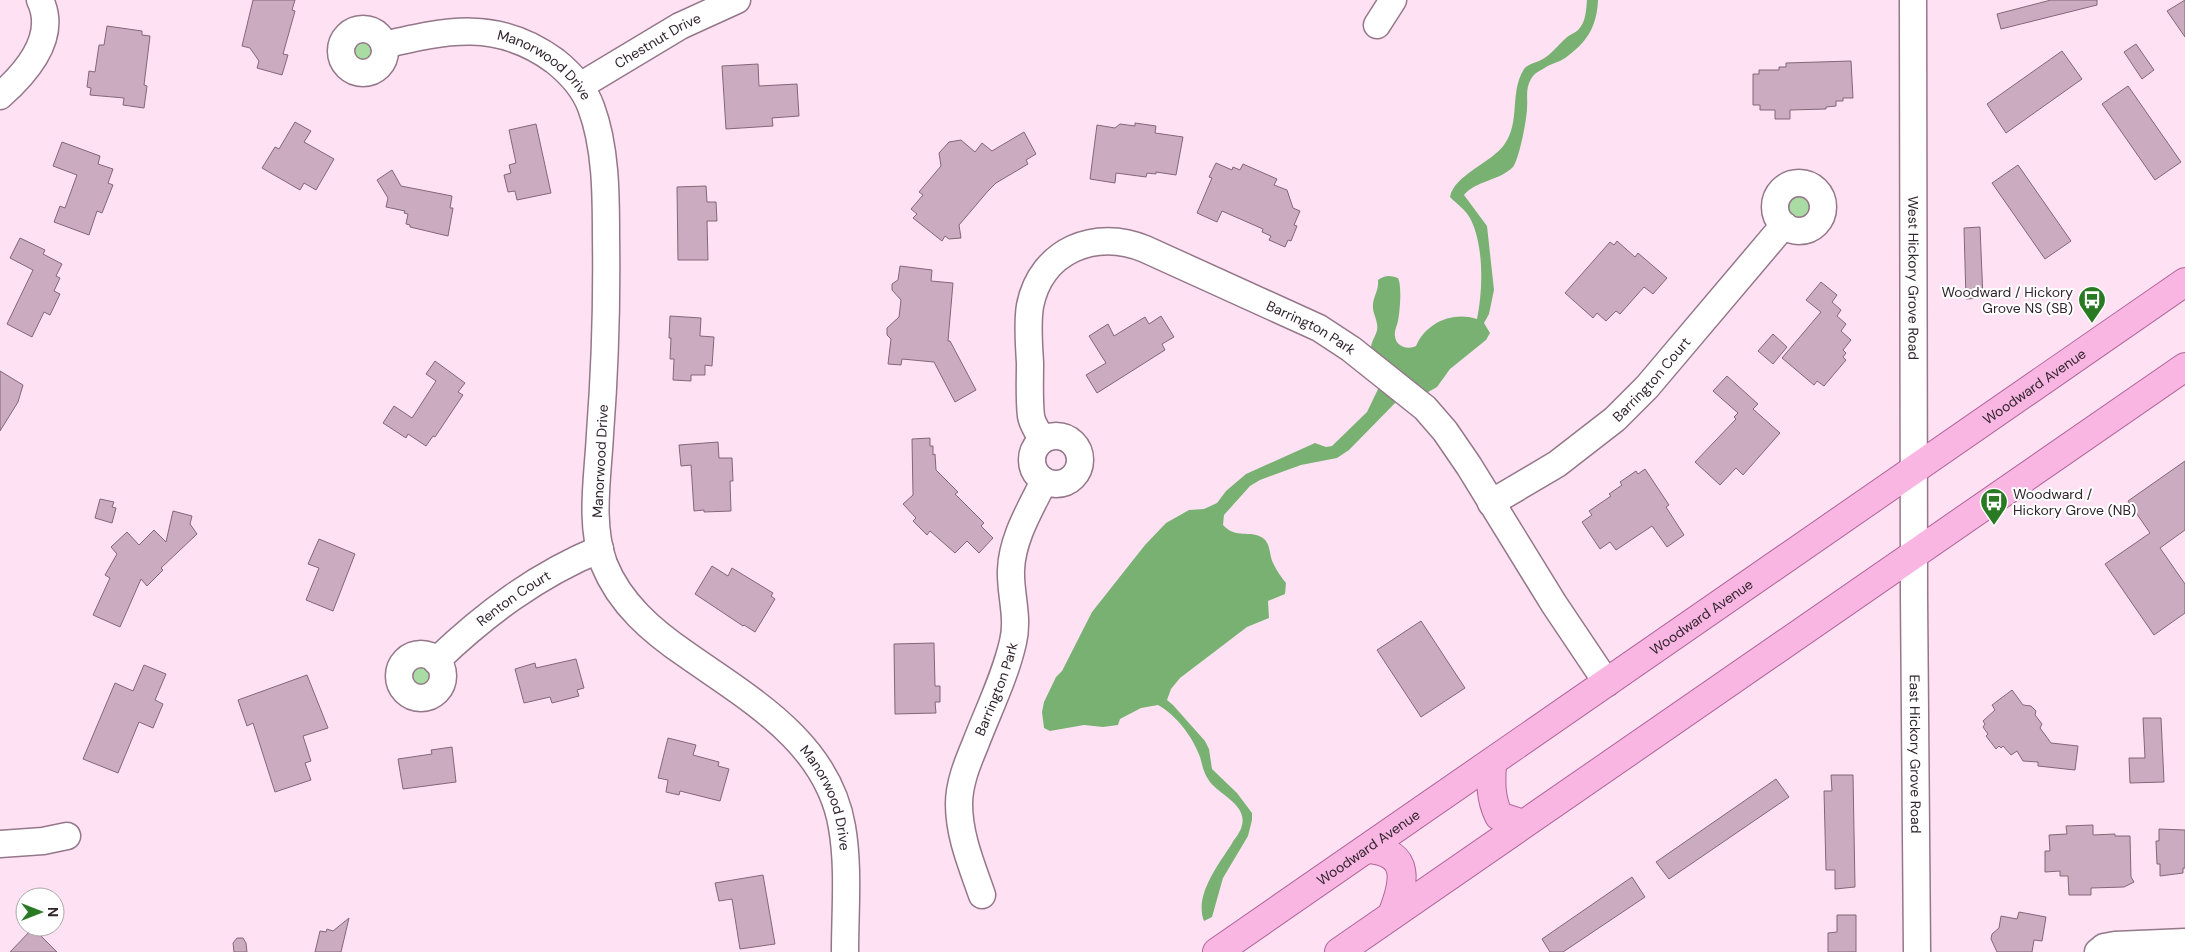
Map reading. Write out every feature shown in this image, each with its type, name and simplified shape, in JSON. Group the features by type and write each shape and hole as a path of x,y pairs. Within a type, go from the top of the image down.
{"main road":[{"name":"Woodward Avenue","path":"1217,952 2185,282"},
{"path":"1339,952 2185,367"},
{"path":"1492,762 1491,790 1493,804 1499,816 1524,824"},
{"path":"1367,848 1382,851 1393,857 1401,867 1403,884 1392,915"}],"street":[{"path":"0,96 23,74 36,53 45,23 44,10 40,0"},
{"name":"Chestnut Drive","path":"580,86 680,26 737,0"},
{"path":"1378,25 1393,0"},
{"name":"West Hickory Grove Road","path":"1913,0 1914,555"},
{"name":"Manorwood Drive","path":"384,45 432,33 474,31 494,33 515,39 539,50 569,74 580,86 592,108 599,139 606,220 606,334 596,513 600,549 605,565 616,586 645,622 678,649 765,711 796,738 821,770 838,807 843,835 845,952"},
{"name":"Barrington Court","path":"1491,503 1557,464 1581,447 1626,408 1647,387 1784,225"},
{"name":"Barrington Park","path":"1042,440 1031,418 1030,306 1038,283 1052,264 1068,251 1084,244 1109,240 1132,244 1307,322 1351,349 1425,408 1445,431 1554,604 1608,683"},
{"path":"1056,436 1070,441 1078,452 1080,459 1075,473 1064,482 1050,484 1044,481 1038,476 1032,464 1034,451 1042,440 1056,436"},
{"name":"Barrington Park","path":"982,895 964,844 959,813 960,792 968,762 1013,641 1016,615 1012,582 1012,556 1018,537 1044,481"},
{"name":"Renton Court","path":"436,661 479,621 514,595 563,566 600,549"},
{"name":"East Hickory Grove Road","path":"1914,555 1918,952"},
{"path":"0,844 43,841 67,836"},
{"path":"2098,952 2104,947 2115,945 2185,942"}],"shaded area":[{"path":"1587,0 1598,0 1594,24 1587,37 1567,57 1535,74 1529,83 1524,130 1518,156 1513,167 1501,175 1475,186 1464,195 1487,226 1494,290 1489,314 1484,323 1490,333 1486,340 1450,369 1437,387 1423,395 1399,399 1349,450 1337,458 1301,465 1260,480 1250,486 1224,515 1223,525 1233,532 1258,535 1266,540 1273,563 1286,583 1285,594 1268,601 1269,618 1247,627 1180,678 1171,689 1167,700 1205,741 1209,749 1212,769 1237,793 1252,813 1248,836 1223,878 1212,917 1204,921 1202,901 1205,891 1214,871 1240,830 1242,818 1237,806 1210,782 1197,749 1188,734 1165,709 1158,705 1141,708 1120,719 1118,725 1103,727 1084,725 1050,731 1044,728 1042,712 1044,702 1092,612 1145,545 1166,523 1189,510 1204,509 1217,503 1226,491 1246,474 1315,443 1326,447 1332,446 1367,412 1380,385 1367,349 1371,347 1377,330 1373,307 1378,280 1388,276 1398,278 1400,305 1395,334 1396,340 1403,347 1416,346 1426,331 1441,321 1458,317 1477,319 1481,282 1478,243 1469,217 1450,197 1458,182 1491,158 1504,145 1512,127 1517,88 1524,69 1545,58 1579,29 1584,19"},
{"path":"362,39 371,43 375,52 371,61 362,65 353,61 349,52 353,43"},
{"path":"1800,193 1809,197 1813,206 1809,215 1800,219 1791,215 1787,206 1791,197"},
{"path":"421,663 430,667 434,676 430,685 421,689 412,685 408,676 412,667"}],"building":[{"path":"253,0 295,0 292,10 295,11 283,54 288,55 282,75 257,68 259,61 250,48 242,46"},
{"path":"2051,0 2097,0 2097,5 2001,29 1997,14"},
{"path":"2185,0 2185,37 2167,11"},
{"path":"107,26 142,31 142,35 150,36 144,85 147,86 144,108 123,105 124,98 90,95 91,88 87,87 89,71 95,72 99,45 104,45"},
{"path":"2136,44 2154,70 2142,79 2124,52"},
{"path":"2062,51 2082,79 2006,133 1987,104"},
{"path":"1851,61 1853,98 1843,98 1843,101 1836,101 1836,106 1826,107 1826,109 1790,110 1790,119 1775,119 1775,110 1760,110 1760,105 1753,105 1753,74 1759,74 1759,70 1779,70 1779,67 1786,67 1786,63"},
{"path":"758,64 759,86 797,84 799,116 772,118 773,126 726,129 722,66"},
{"path":"2128,86 2181,162 2155,180 2102,104"},
{"path":"295,122 311,131 304,142 334,159 316,190 304,183 300,190 262,168 275,147 279,149"},
{"path":"1135,123 1156,126 1155,133 1183,137 1176,175 1156,172 1156,174 1147,173 1146,177 1116,173 1115,183 1090,179 1097,125 1115,128 1120,124 1135,126"},
{"path":"536,124 551,193 517,200 515,191 508,192 504,175 511,173 509,165 516,163 509,130"},
{"path":"1024,132 1036,154 1026,160 1028,164 996,183 988,191 959,225 961,238 949,239 945,236 942,241 913,218 917,214 911,209 923,195 919,192 941,166 939,153 949,142 961,140 975,152 982,143 992,151"},
{"path":"62,142 100,156 98,164 113,169 108,183 113,185 102,213 97,211 89,235 54,222 60,206 65,208 77,175 53,166"},
{"path":"1216,163 1232,170 1233,167 1240,170 1243,164 1277,179 1274,185 1287,190 1293,208 1300,211 1294,225 1297,226 1291,241 1288,240 1285,247 1269,240 1271,236 1262,232 1263,229 1222,211 1217,222 1197,213 1212,178 1209,177"},
{"path":"2018,165 2071,241 2045,259 1992,183"},
{"path":"392,170 401,186 452,196 450,208 453,208 448,236 410,227 410,225 406,224 408,214 404,213 405,211 386,207 388,198 377,180"},
{"path":"706,186 707,202 716,202 717,221 707,221 708,260 678,260 677,187"},
{"path":"1980,227 1983,298 1966,299 1964,228"},
{"path":"20,238 45,250 43,254 62,264 56,276 60,278 54,291 60,294 50,315 44,312 32,337 7,324 33,270 10,258"},
{"path":"1617,241 1635,257 1638,253 1667,278 1653,294 1644,287 1620,314 1616,311 1606,321 1597,313 1593,318 1565,293 1610,242 1614,245"},
{"path":"900,266 932,270 931,281 953,283 948,341 950,341 976,390 955,402 934,362 902,359 901,365 888,364 891,339 887,335 887,328 899,317 901,300 892,290 892,284 898,280"},
{"path":"1821,282 1837,295 1832,302 1841,310 1837,316 1846,324 1841,331 1851,340 1843,350 1846,353 1843,357 1846,360 1824,386 1817,381 1814,385 1782,358 1821,312 1806,300"},
{"path":"670,316 701,318 700,336 714,337 712,366 705,365 705,375 691,375 691,381 673,380 674,359 670,359 671,338 669,338"},
{"path":"1161,316 1174,337 1162,344 1165,350 1097,393 1086,375 1106,363 1089,336 1108,324 1114,336 1145,317 1149,324"},
{"path":"1773,334 1787,347 1773,364 1758,351"},
{"path":"435,361 465,383 458,392 463,395 435,437 433,436 426,446 408,434 406,438 383,423 394,406 412,418 436,381 426,374"},
{"path":"0,371 23,385 18,402 0,431"},
{"path":"1727,376 1758,404 1753,409 1780,433 1743,475 1736,468 1720,485 1695,462 1736,419 1734,417 1738,413 1713,391"},
{"path":"930,438 930,446 933,446 933,455 935,454 936,470 958,492 955,494 984,523 981,526 993,538 979,553 967,541 955,553 930,531 927,535 913,521 916,518 903,504 913,495 912,439"},
{"path":"718,442 719,458 732,458 733,481 730,481 731,511 694,511 691,465 681,466 679,445"},
{"path":"2185,461 2185,530 2160,548 2185,584 2185,613 2154,635 2105,564 2150,533 2128,501"},
{"path":"1645,469 1669,505 1666,507 1684,535 1667,547 1652,526 1616,550 1610,542 1600,549 1582,522 1592,515 1589,511 1611,496 1609,494 1622,485 1620,482 1636,471 1638,474"},
{"path":"100,499 114,502 112,507 116,508 112,523 95,518"},
{"path":"173,511 192,516 190,524 197,534 161,568 163,570 147,586 141,579 120,627 93,615 110,578 105,575 117,554 111,547 127,532 139,545 154,530 166,542"},
{"path":"319,539 355,554 333,611 306,600 319,568 308,564"},
{"path":"712,566 728,576 732,568 773,593 771,596 775,599 755,632 695,594"},
{"path":"1421,621 1465,688 1421,717 1377,650"},
{"path":"934,643 935,686 940,686 940,702 935,702 936,713 895,714 894,644"},
{"path":"576,659 584,688 577,690 579,696 552,703 550,697 524,703 515,669 535,663 536,668"},
{"path":"144,665 166,674 155,700 163,704 153,728 139,722 118,773 83,759 115,683 133,691"},
{"path":"307,675 328,728 303,736 311,761 305,763 311,780 275,792 253,723 247,726 238,700"},
{"path":"2012,690 2023,705 2031,706 2036,711 2035,715 2042,724 2040,728 2051,743 2078,746 2075,770 2038,766 2038,762 2023,761 2017,751 2011,755 2003,746 2001,748 1999,746 1996,749 1986,736 1988,734 1983,727 1985,724 1983,721 1995,710 1992,705"},
{"path":"2143,718 2161,718 2164,782 2130,783 2129,758 2145,758"},
{"path":"668,738 696,745 693,755 719,762 718,766 729,769 720,801 680,791 679,795 666,792 668,780 658,778"},
{"path":"452,747 456,782 403,789 398,759 432,754 431,750"},
{"path":"1831,775 1853,775 1855,887 1835,889 1835,870 1826,870 1824,791 1832,791"},
{"path":"1776,779 1789,797 1669,879 1656,862"},
{"path":"2093,825 2093,835 2115,834 2115,836 2130,836 2131,877 2134,882 2124,887 2091,888 2091,895 2069,895 2068,876 2060,876 2060,871 2045,872 2045,851 2050,851 2049,835 2067,834 2066,826"},
{"path":"2159,829 2185,830 2185,868 2183,868 2183,873 2160,876 2160,864 2157,864 2156,841 2159,841"},
{"path":"763,875 775,944 740,949 732,899 719,901 715,883"},
{"path":"1632,877 1645,897 1563,952 1550,952 1542,939"},
{"path":"2019,912 2046,917 2042,941 2034,940 2032,952 1997,952 1991,939 1992,934 1999,928 2001,916 2017,919"},
{"path":"1837,915 1856,915 1856,952 1828,952 1828,933 1837,932"},
{"path":"349,918 341,952 315,952 320,931 326,932 327,929 333,931"},
{"path":"24,937 42,937 57,952 10,952"},
{"path":"237,938 243,938 246,943 247,952 234,952 233,943"}],"place":[{"name":"Woodward / Hickory Grove NS (SB)","path":"2092,324"},
{"name":"Woodward / Hickory Grove (NB)","path":"1994,526"}]}
